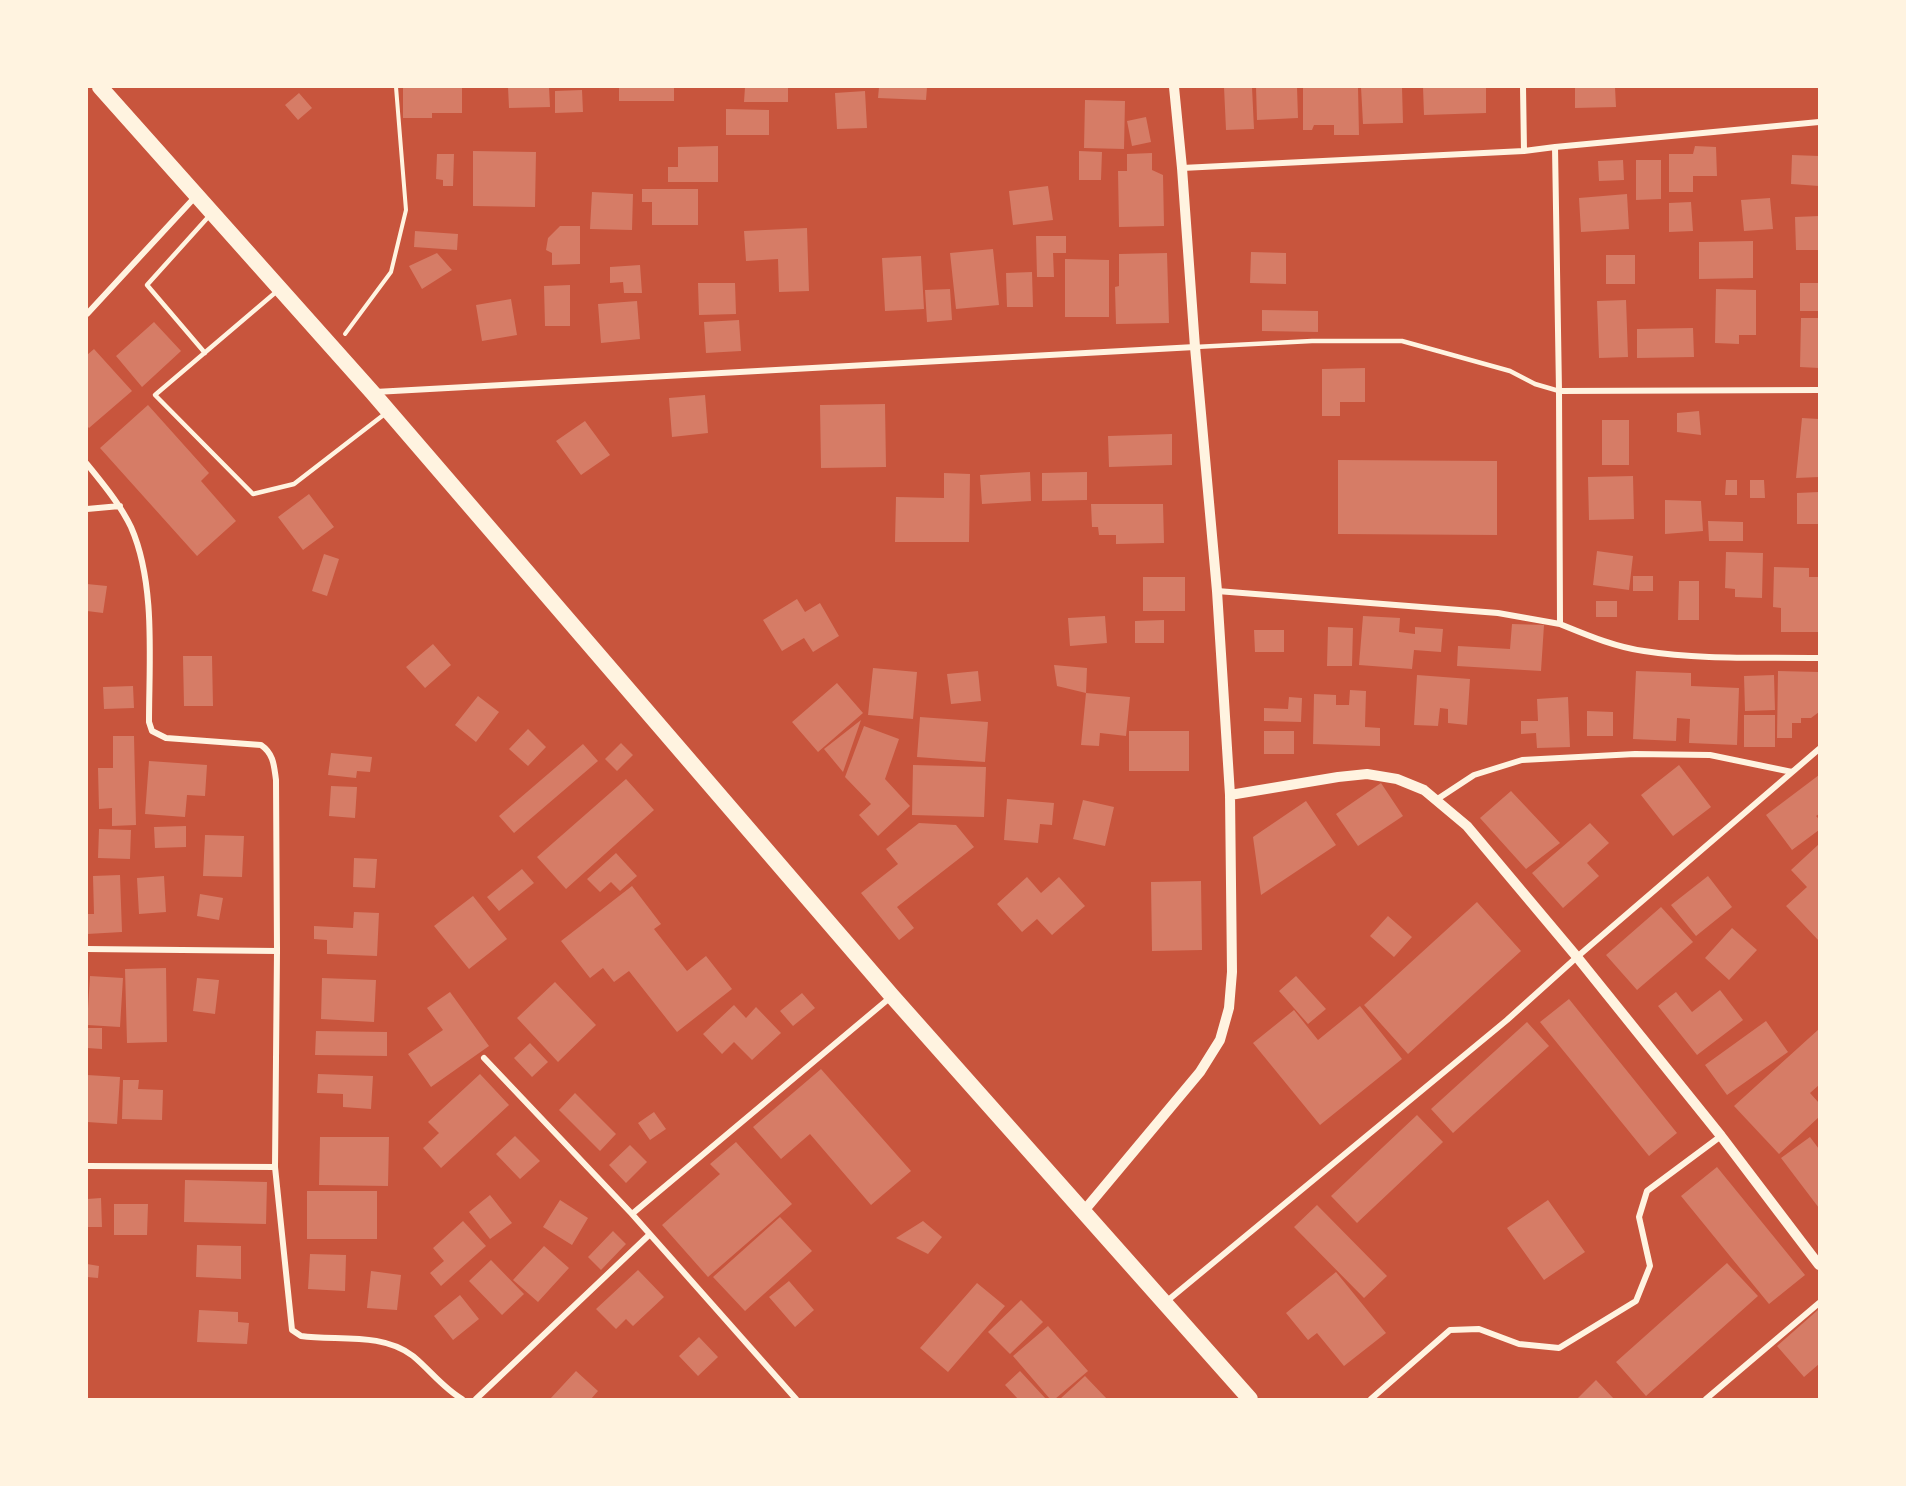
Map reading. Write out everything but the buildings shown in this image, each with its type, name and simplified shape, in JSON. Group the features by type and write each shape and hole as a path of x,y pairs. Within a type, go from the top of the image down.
{"highway":[{"path":"100,87 372,392 892,996 1250,1399"}],"street":[{"path":"1083,1212 1200,1072 1220,1040 1229,1008 1232,972 1230,795 1217,591 1174,87"},
{"path":"1523,87 1524,151"},
{"path":"1182,168 1524,151 1819,122"},
{"path":"1556,147 1560,624"},
{"path":"87,314 196,196"},
{"path":"372,392 1195,347"},
{"path":"1559,391 1819,390"},
{"path":"87,464 120,506 142,556 148,588 149,722 152,731 166,738 261,745 270,751 276,780 278,951 275,1167 292,1330 301,1336 372,1340 403,1350 462,1399"},
{"path":"87,509 120,506"},
{"path":"1217,591 1498,613 1560,624 1594,638 1643,651 1689,655 1819,658"},
{"path":"1165,1303 1508,1020 1577,957 1819,749"},
{"path":"1436,800 1474,775 1522,760 1635,754 1710,755 1792,772"},
{"path":"1230,795 1367,774 1397,779 1424,790 1467,826 1577,957 1720,1136 1819,1265"},
{"path":"87,949 278,951"},
{"path":"632,1214 892,996"},
{"path":"484,1058 632,1214 796,1399"},
{"path":"1371,1399 1450,1330 1479,1329 1519,1344 1559,1348 1636,1301 1650,1266 1639,1217 1647,1191 1720,1136"},
{"path":"87,1166 275,1167"},
{"path":"476,1399 649,1235"},
{"path":"1706,1399 1819,1303"}],"lane":[{"path":"205,353 147,285 212,213"},
{"path":"280,289 155,395 253,494 294,484 388,411"},
{"path":"1195,347 1312,341 1402,341 1510,371 1535,384 1559,391"}],"path":[{"path":"333,349 391,272 406,210 396,87"}]}
